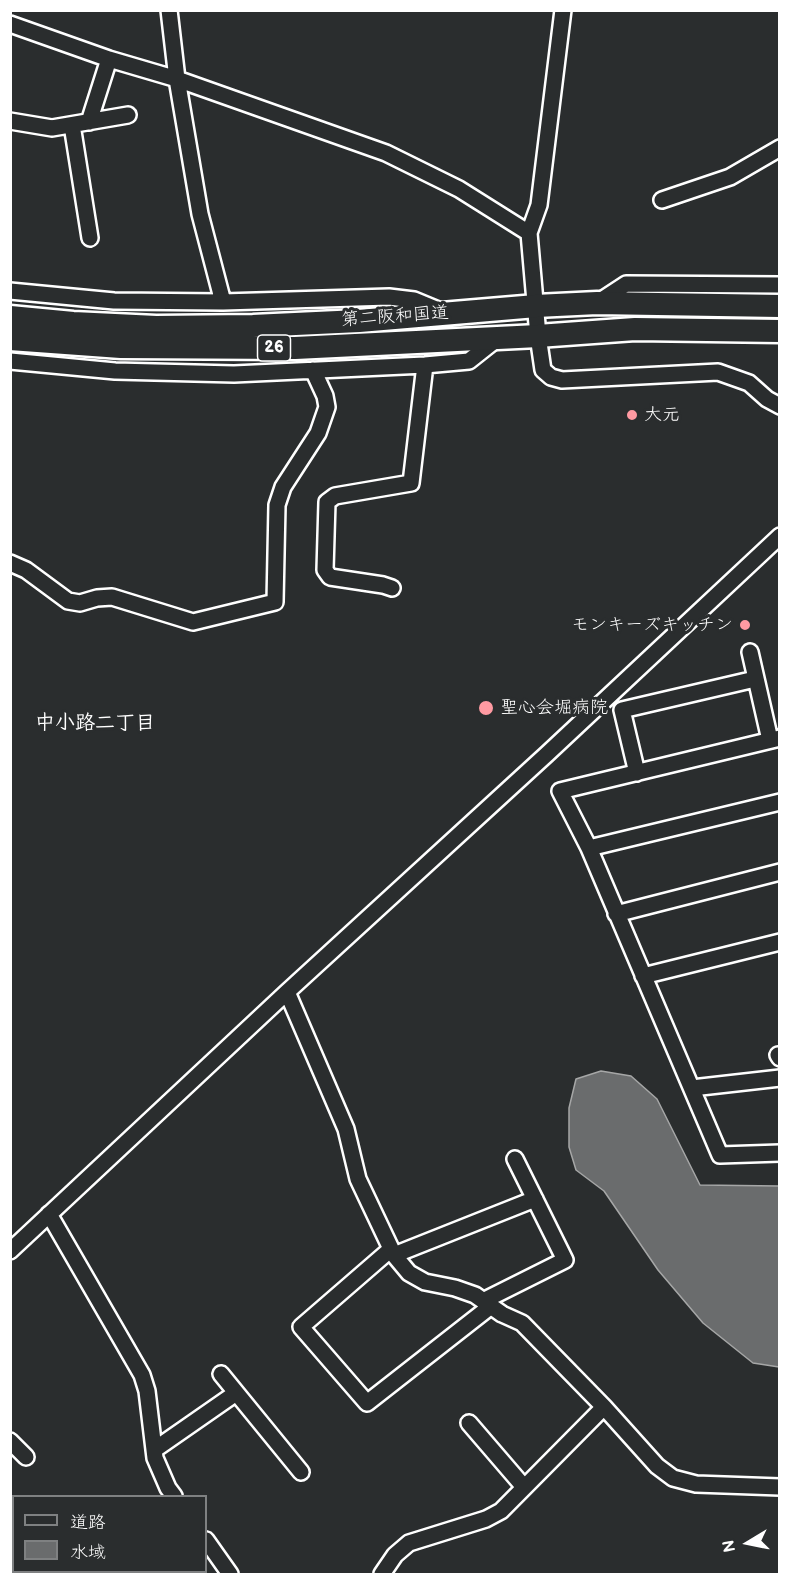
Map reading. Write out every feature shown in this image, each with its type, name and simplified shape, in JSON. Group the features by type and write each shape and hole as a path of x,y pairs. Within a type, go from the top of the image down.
{"highway":[{"name":"第二阪和国道","path":"10,317 156,327 253,326 597,303 780,306"},
{"name":"第二阪和国道","path":"10,339 121,347 295,348 635,329 780,330"}],"street":[{"path":"169,10 177,79 200,214 223,302"},
{"path":"563,10 539,205 529,233 543,370 550,377 562,380 718,372 749,383 767,399 780,406"},
{"path":"10,24 109,59 177,79 386,153 459,189 529,233"},
{"path":"89,122 109,59"},
{"path":"10,121 52,128 128,115"},
{"path":"72,125 90,238"},
{"path":"662,200 730,177 780,148"},
{"path":"597,303 626,284 780,285"},
{"path":"10,291 114,301 223,302 389,297 414,300 447,314"},
{"path":"10,361 115,371 222,374 425,365 469,361 498,338"},
{"path":"392,588 330,577 326,570 327,502 335,496 411,483 425,365"},
{"path":"10,563 26,570 68,601 80,603 112,597 194,622 275,602 277,505 283,488 318,433 327,406 313,370"},
{"path":"10,1251 780,536"},
{"path":"750,652 755,679 775,739 560,791 589,848 720,1155 780,1153"},
{"path":"637,773 622,710 755,679"},
{"path":"589,848 780,802"},
{"path":"616,914 780,872"},
{"path":"643,976 780,942"},
{"path":"287,992 346,1129 358,1179 392,1252 409,1273 424,1282 455,1288 475,1295 522,1323 604,1407 657,1466 673,1478 696,1484 780,1487"},
{"path":"692,1088 780,1078"},
{"path":"515,1159 535,1199 565,1260 487,1304 367,1403 301,1327 392,1252 535,1199"},
{"path":"49,1214 142,1375 147,1392 155,1458 173,1495"},
{"path":"221,1374 301,1472"},
{"path":"154,1450 236,1393"},
{"path":"382,1575 395,1555 409,1543 486,1519 501,1510 604,1407"},
{"path":"469,1423 524,1487"},
{"path":"207,1541 230,1575"}],"water":[{"path":"601,1071 631,1076 657,1099 700,1185 779,1186 779,1367 753,1363 703,1323 658,1270 604,1191 576,1170 569,1147 569,1108 576,1079"}],"place":[{"name":"大元","path":"632,415"},
{"name":"モンキーズキッチン","path":"745,625"},
{"name":"聖心会堀病院","path":"486,708"}],"district":[{"name":"中小路二丁目","path":"95,724"}]}
